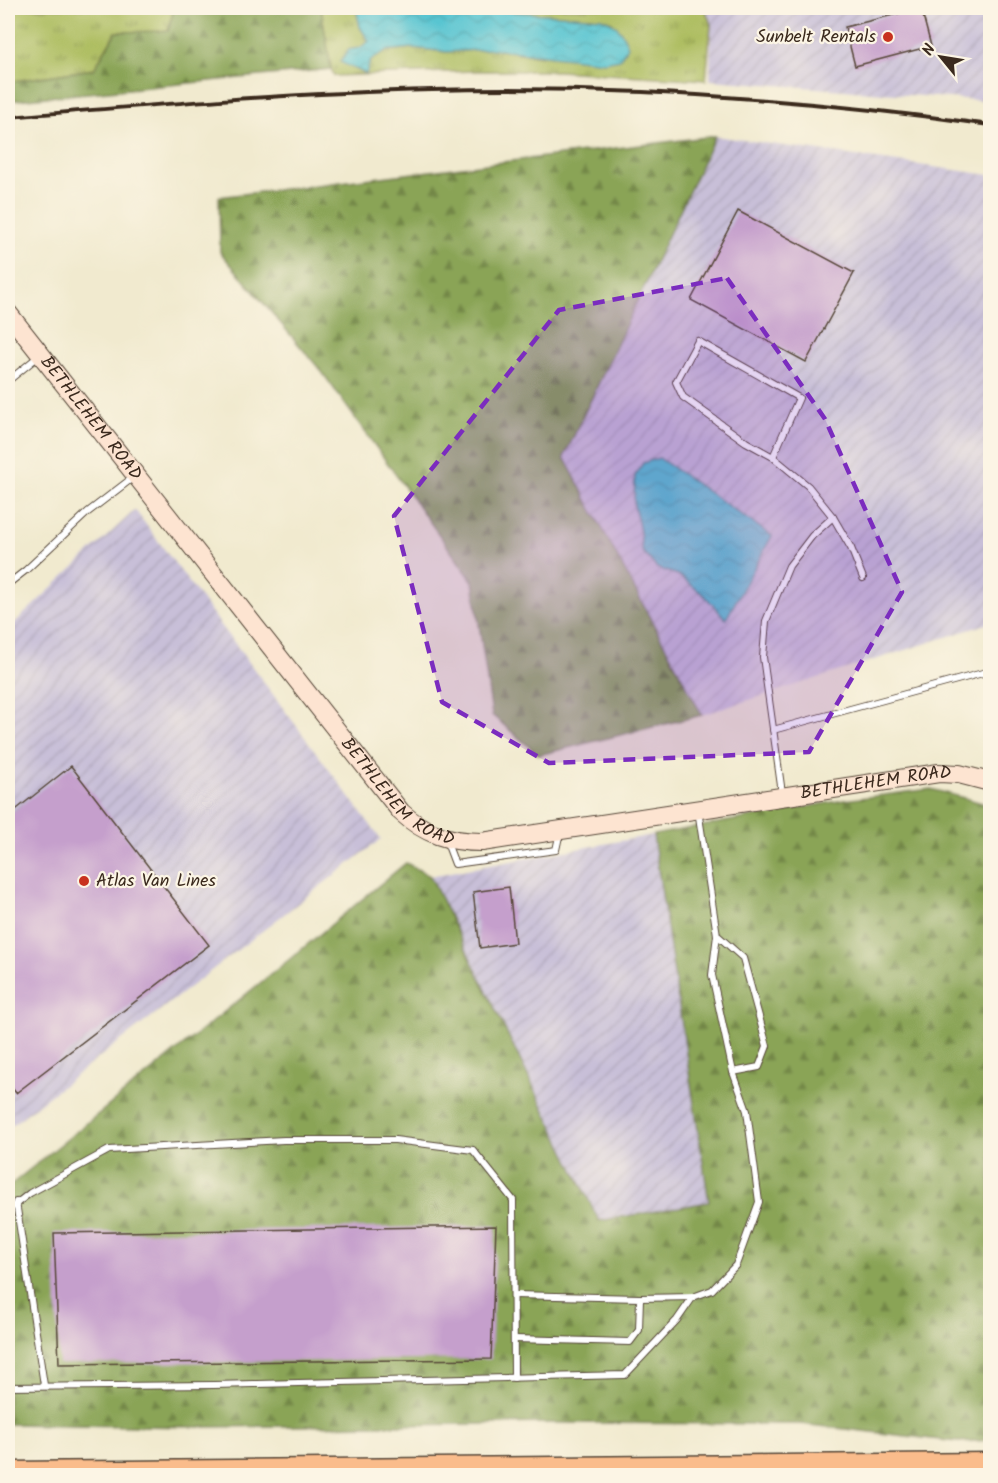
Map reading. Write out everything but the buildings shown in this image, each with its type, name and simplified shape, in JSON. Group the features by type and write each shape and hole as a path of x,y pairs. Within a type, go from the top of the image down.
{"highway":[{"path":"8,1473 990,1464"}],"street":[{"name":"BETHLEHEM ROAD","path":"8,313 401,812 414,824 429,833 446,839 482,842 939,774 959,774 990,782"}],"lane":[{"path":"773,457 799,398 698,341 675,382 683,397 746,442 773,457 808,486 833,517 851,548 863,578"},
{"path":"8,381 40,355"},
{"path":"8,584 88,512 135,475"},
{"path":"783,796 763,657 765,621 789,566 812,536 833,517"},
{"path":"773,730 990,671"},
{"path":"514,1294 640,1298 693,1297 712,1290 736,1265 759,1202 747,1111 733,1072 712,975 717,935 698,810"},
{"path":"717,935 743,958 767,1046 759,1067 733,1072"},
{"path":"8,1210 16,1202 109,1150 284,1140 395,1140 473,1150 513,1200 514,1378"},
{"path":"16,1202 44,1385"},
{"path":"8,1387 214,1385 625,1375 677,1320 693,1297"},
{"path":"514,1339 630,1342 639,1330 640,1298"}],"highlighted area":[{"path":"727,278 825,419 902,592 809,752 549,763 442,702 394,516 559,310"}],"shaded area":[{"path":"705,8 989,8 990,101 710,80 711,25"},
{"path":"715,136 990,175 990,623 702,715 564,457"},
{"path":"135,510 381,839 8,1128 8,629"},
{"path":"653,835 710,1202 598,1221 430,876"}],"green space":[{"path":"8,8 174,8 169,32 116,32 94,69 8,82"},
{"path":"174,8 321,8 331,69 8,101 8,82 94,69 116,32 168,31"},
{"path":"321,8 356,8 360,27 369,41 360,48 348,50 350,66 365,74 371,60 387,51 412,48 447,52 492,49 541,56 612,22 601,18 484,8 705,8 711,25 706,80 558,71 475,71 334,76"},
{"path":"715,136 564,457 702,715 539,755 492,715 473,582 322,372 220,252 219,197"},
{"path":"931,789 990,805 990,1440 958,1442 801,1424 561,1423 201,1427 8,1424 8,1187 406,863 430,876 599,1221 709,1202 653,835 844,800"}],"water":[{"path":"356,8 484,8 601,18 618,28 628,46 620,59 604,62 492,49 447,52 412,48 386,51 371,60 366,74 340,62 348,50 360,48 369,41 360,27"},
{"path":"659,458 772,536 726,619 704,595 678,575 657,568 642,551 634,505 635,476 643,463"}],"railway":[{"path":"8,117 273,97 502,89 642,92 782,101 990,125"}],"place":[{"name":"Sunbelt Rentals","path":"888,37"},
{"name":"Atlas Van Lines","path":"84,881"}]}
